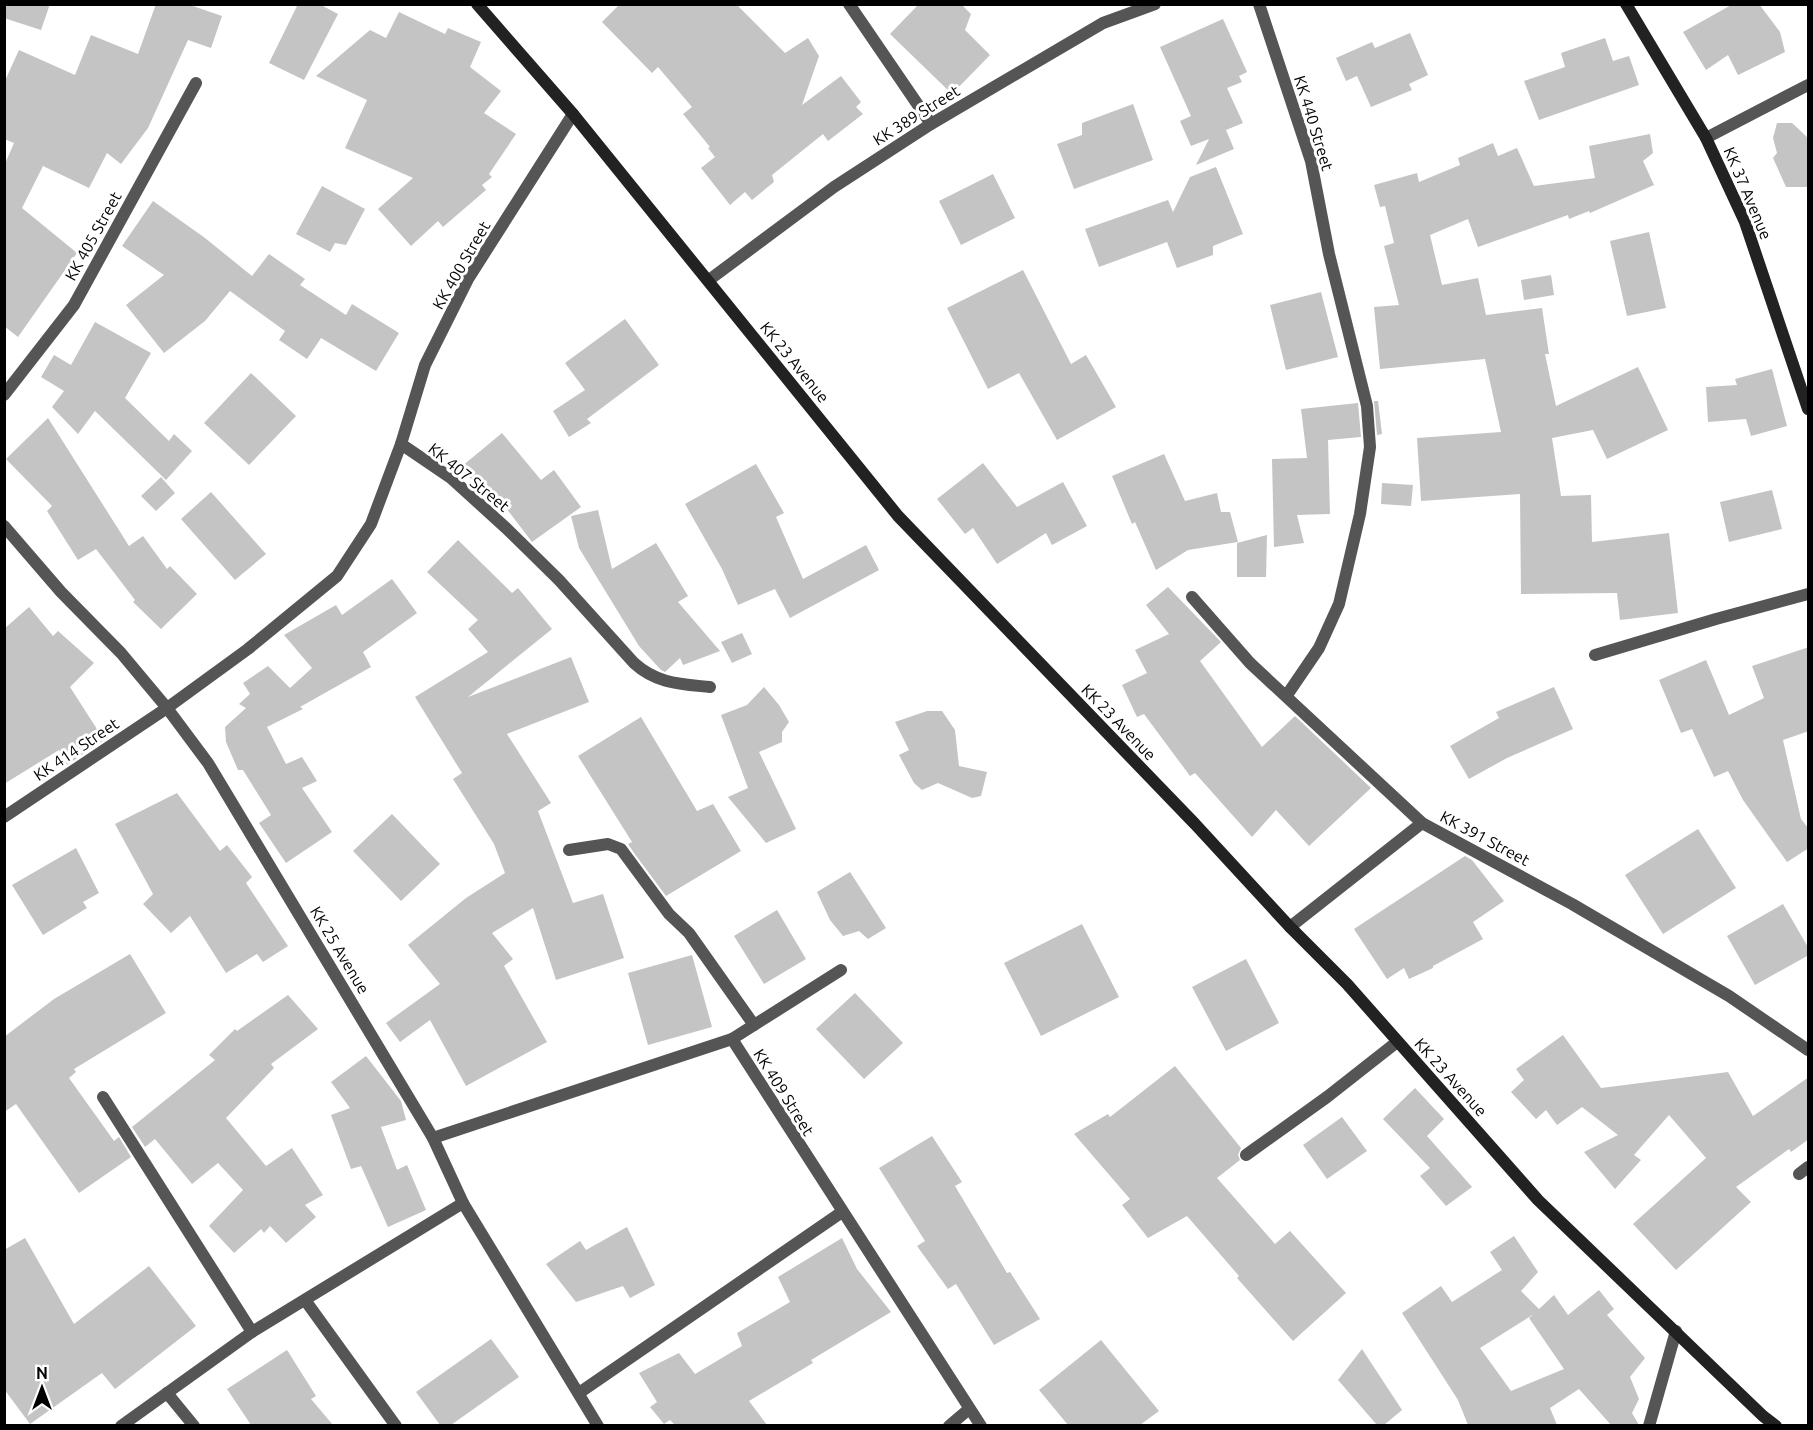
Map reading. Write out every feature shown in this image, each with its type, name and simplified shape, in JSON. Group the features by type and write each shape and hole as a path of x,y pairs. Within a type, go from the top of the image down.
{"main road":[{"name":"KK 23 Avenue","path":"477,4 573,114 898,516 1347,984 1538,1200 1763,1416 1776,1425"},
{"name":"KK 37 Avenue","path":"1626,4 1706,138 1745,222 1809,409"}],"street":[{"path":"849,4 931,124"},
{"name":"KK 389 Street","path":"709,280 834,187 931,124 1103,23 1155,4"},
{"name":"KK 440 Street","path":"1259,4 1311,161 1329,254 1367,406 1370,447 1360,514 1340,604 1319,648 1287,695"},
{"name":"KK 405 Street","path":"4,396 74,305 196,83"},
{"path":"1706,138 1809,85"},
{"name":"KK 400 Street","path":"401,444 425,365 468,279 573,114"},
{"path":"167,708 248,649 337,576 370,524 401,444"},
{"name":"KK 407 Street","path":"401,444 451,478 506,528 559,580 646,674 669,682 710,687"},
{"name":"KK 25 Avenue","path":"4,526 61,592 121,653 167,708 214,772 433,1138 463,1203 598,1425"},
{"path":"1595,655 1809,594"},
{"name":"KK 391 Street","path":"1192,597 1250,663 1422,823 1572,904 1728,996 1809,1050"},
{"name":"KK 414 Street","path":"4,817 167,708"},
{"path":"1290,927 1422,823"},
{"path":"569,850 608,844 621,849 669,914 689,933 754,1025"},
{"path":"732,1039 841,970"},
{"name":"KK 409 Street","path":"433,1138 732,1039 981,1425"},
{"path":"1246,1155 1327,1097 1397,1042"},
{"path":"103,1097 252,1332"},
{"path":"121,1425 252,1332 463,1203"},
{"path":"579,1393 842,1212"},
{"path":"305,1300 396,1425"},
{"path":"1649,1425 1676,1330"},
{"path":"167,1393 194,1425"},
{"path":"949,1425 969,1409"}],"building":[{"path":"4,4 50,4 41,30 4,18"},
{"path":"156,4 187,4 222,16 211,48 188,40 148,128 121,164 107,153 89,188 43,166 22,208 77,253 18,337 4,326 4,166 14,143 4,139 4,83 19,50 75,75 91,35 138,54"},
{"path":"298,4 319,4 338,14 304,80 269,63"},
{"path":"620,4 736,4 785,53 808,38 819,56 802,105 841,76 861,102 856,107 863,114 828,141 823,134 772,175 774,182 752,200 745,192 730,205 701,168 715,157 708,148 710,147 683,114 692,107 658,67 652,73 602,22"},
{"path":"919,4 961,4 971,14 965,30 990,55 952,94 890,34"},
{"path":"1733,4 1759,4 1780,32 1785,52 1738,75 1728,55 1706,70 1683,32"},
{"path":"399,12 445,34 448,28 481,42 470,67 501,91 484,113 516,134 489,174 492,177 482,185 486,190 443,227 438,221 411,246 378,209 413,178 345,148 367,100 316,76 370,30 386,38"},
{"path":"1223,19 1247,72 1239,76 1242,82 1227,88 1243,123 1226,130 1234,149 1196,165 1209,139 1191,146 1180,121 1191,116 1160,47"},
{"path":"1410,33 1428,75 1409,84 1412,90 1371,107 1357,76 1346,81 1336,58 1372,42 1375,48"},
{"path":"1605,38 1613,61 1629,56 1639,85 1539,120 1524,81 1565,67 1561,53"},
{"path":"1133,104 1153,160 1074,189 1057,144 1082,135 1082,123"},
{"path":"1777,123 1792,123 1809,142 1809,187 1786,187 1773,158 1777,153 1773,138"},
{"path":"1650,134 1653,153 1643,161 1654,185 1590,213 1589,211 1569,219 1568,215 1478,247 1468,219 1430,235 1442,285 1478,278 1486,315 1542,308 1549,354 1545,354 1556,406 1638,367 1668,430 1607,459 1593,430 1552,438 1561,496 1591,495 1592,542 1669,533 1678,613 1620,620 1617,593 1521,594 1520,494 1421,501 1417,438 1501,432 1485,359 1380,369 1374,307 1399,305 1384,246 1394,243 1385,206 1380,207 1374,185 1417,173 1419,182 1460,165 1458,158 1493,143 1498,156 1517,148 1534,186 1595,178 1589,146"},
{"path":"1216,167 1243,234 1213,246 1213,255 1177,268 1167,242 1099,267 1085,229 1168,200 1173,212 1190,177"},
{"path":"993,174 1015,218 961,245 939,201"},
{"path":"322,186 365,209 346,245 335,243 330,252 296,234"},
{"path":"153,201 205,238 252,276 269,254 305,279 300,285 346,315 352,304 399,333 376,371 321,338 307,359 279,340 285,331 230,291 205,321 164,353 126,305 164,275 122,246"},
{"path":"1649,232 1666,308 1627,316 1610,241"},
{"path":"1023,270 1071,364 1086,355 1116,407 1057,440 1019,373 988,389 947,308"},
{"path":"1551,275 1554,295 1524,300 1521,280"},
{"path":"1321,292 1338,357 1286,370 1270,305"},
{"path":"625,319 659,365 587,419 591,423 569,437 553,411 585,390 565,363"},
{"path":"95,322 151,353 125,398 169,441 174,434 192,451 166,480 95,411 78,434 52,407 64,391 41,377 54,355 71,365"},
{"path":"1772,369 1787,426 1751,436 1746,419 1708,422 1706,387 1737,385 1735,379"},
{"path":"251,373 296,416 249,465 204,423"},
{"path":"1374,401 1378,401 1382,434 1377,435"},
{"path":"1358,403 1361,437 1328,440 1330,514 1297,515 1304,543 1274,547 1272,459 1307,458 1301,409"},
{"path":"48,418 129,546 143,536 167,569 170,566 197,594 161,629 133,602 135,600 96,549 78,560 47,511 52,506 6,459"},
{"path":"502,433 541,480 554,470 581,507 532,542 503,504 497,509 461,467"},
{"path":"1164,454 1185,501 1217,493 1221,512 1230,512 1238,542 1188,550 1156,570 1135,522 1132,524 1112,476"},
{"path":"983,463 1017,507 1063,482 1087,526 1052,545 1046,533 997,564 973,528 965,534 937,499"},
{"path":"756,464 784,513 776,517 803,579 866,545 879,570 790,618 775,589 738,605 722,569 685,504"},
{"path":"161,477 175,493 156,511 141,496"},
{"path":"1382,483 1413,485 1411,506 1381,504"},
{"path":"1772,490 1782,529 1729,542 1720,502"},
{"path":"211,492 266,554 235,580 181,519"},
{"path":"598,510 612,569 656,543 688,596 678,602 720,651 683,665 680,658 665,672 639,646 579,548 571,516"},
{"path":"1267,535 1266,577 1237,577 1237,543"},
{"path":"458,540 512,593 518,588 552,629 468,697 571,657 589,702 507,734 551,803 538,811 573,903 603,894 624,958 556,980 533,908 492,933 513,959 504,966 547,1042 466,1086 430,1020 400,1042 386,1023 440,984 408,945 466,898 505,873 494,844 453,779 462,773 415,697 488,652 468,629 478,620 427,572"},
{"path":"392,579 417,613 363,652 371,667 300,707 303,709 267,727 286,764 302,757 317,781 302,788 332,832 286,863 259,823 271,815 243,770 238,770 226,742 225,727 246,708 239,704 250,694 243,683 268,666 290,688 312,668 284,635 336,605 342,615"},
{"path":"1168,587 1221,642 1200,661 1262,747 1295,716 1371,788 1309,846 1276,810 1252,837 1195,773 1190,776 1144,714 1137,717 1122,685 1147,673 1135,650 1169,634 1146,605"},
{"path":"29,607 53,636 58,631 94,663 70,687 104,740 67,765 59,750 4,784 4,629"},
{"path":"742,633 752,654 732,663 721,642"},
{"path":"1809,647 1809,731 1783,740 1801,819 1809,829 1809,848 1787,862 1743,800 1728,771 1714,777 1692,729 1681,733 1659,680 1706,660 1729,715 1764,698 1752,666"},
{"path":"764,687 789,722 782,732 782,742 759,752 796,829 766,843 728,797 748,788 721,715 747,705"},
{"path":"1554,687 1573,729 1507,758 1469,779 1450,746 1499,718 1496,712"},
{"path":"927,711 942,711 955,730 959,766 987,772 981,796 972,798 938,783 922,790 914,783 899,755 909,750 895,722"},
{"path":"641,717 697,811 713,804 741,851 666,896 628,844 632,842 578,756"},
{"path":"177,793 220,851 227,845 252,877 246,883 288,946 263,962 257,954 226,973 190,916 171,933 143,904 153,894 115,824"},
{"path":"392,814 440,864 401,901 353,851"},
{"path":"1698,829 1736,888 1663,934 1625,875"},
{"path":"76,848 99,893 83,902 87,908 43,935 12,885"},
{"path":"1465,856 1472,860 1504,901 1473,922 1483,939 1409,979 1404,968 1387,979 1354,929"},
{"path":"850,872 886,928 868,939 859,931 843,936 830,920 817,892"},
{"path":"1783,904 1809,949 1809,955 1755,985 1727,936"},
{"path":"777,910 806,959 764,984 734,936"},
{"path":"1082,924 1119,997 1041,1036 1004,963"},
{"path":"130,954 166,1013 74,1069 76,1072 69,1078 114,1141 119,1137 131,1157 79,1193 16,1104 4,1112 4,1037 54,999"},
{"path":"692,955 712,1027 648,1045 628,973"},
{"path":"1246,959 1279,1023 1226,1051 1192,987"},
{"path":"855,993 903,1043 864,1079 816,1029"},
{"path":"288,995 318,1029 271,1064 274,1068 226,1118 266,1166 292,1148 323,1195 305,1205 316,1217 286,1243 270,1226 264,1233 261,1229 234,1253 209,1226 243,1190 218,1163 192,1184 155,1139 145,1147 132,1127 215,1060 209,1055 235,1029 237,1031"},
{"path":"1563,1035 1601,1088 1728,1072 1753,1116 1809,1077 1809,1139 1791,1152 1789,1149 1736,1187 1751,1202 1676,1270 1633,1224 1706,1158 1669,1115 1634,1155 1641,1160 1615,1189 1584,1152 1618,1135 1582,1107 1557,1125 1546,1110 1536,1119 1511,1092 1524,1080 1516,1069"},
{"path":"366,1056 401,1101 406,1120 381,1127 397,1170 407,1165 426,1210 388,1227 361,1166 351,1169 331,1115 350,1108 331,1082"},
{"path":"1175,1066 1241,1148 1238,1155 1240,1160 1217,1178 1275,1244 1290,1231 1346,1293 1293,1341 1237,1278 1239,1276 1187,1216 1148,1238 1122,1205 1130,1199 1074,1134 1108,1114 1110,1117"},
{"path":"1415,1088 1444,1119 1427,1136 1472,1187 1446,1206 1420,1176 1430,1168 1383,1119"},
{"path":"1342,1117 1367,1151 1327,1179 1303,1145"},
{"path":"932,1136 962,1182 955,1186 1007,1273 1010,1272 1040,1319 994,1345 956,1284 948,1289 917,1246 925,1241 879,1168"},
{"path":"627,1227 655,1285 630,1298 623,1286 576,1302 546,1264 580,1241 586,1250"},
{"path":"1514,1236 1538,1272 1521,1291 1539,1309 1554,1295 1568,1315 1599,1290 1614,1309 1607,1315 1645,1358 1630,1377 1639,1399 1632,1413 1639,1425 1611,1425 1579,1389 1550,1408 1557,1425 1468,1425 1458,1400 1402,1313 1441,1286 1452,1302 1502,1270 1490,1252","holes":["1534,1314 1529,1318 1564,1369 1511,1391 1480,1348"]},
{"path":"25,1238 74,1324 149,1266 196,1326 115,1389 102,1373 30,1424 4,1389 4,1250"},
{"path":"842,1238 857,1269 891,1312 811,1360 813,1363 749,1401 767,1425 675,1425 670,1420 664,1424 650,1407 657,1402 639,1373 679,1353 695,1374 742,1346 737,1333 790,1302 778,1277"},
{"path":"491,1339 519,1377 451,1425 440,1425 416,1392"},
{"path":"1101,1340 1159,1411 1140,1425 1068,1425 1039,1390"},
{"path":"1362,1349 1402,1410 1384,1425 1377,1425 1338,1380"},
{"path":"287,1350 316,1396 311,1399 333,1425 251,1425 227,1389"}]}
